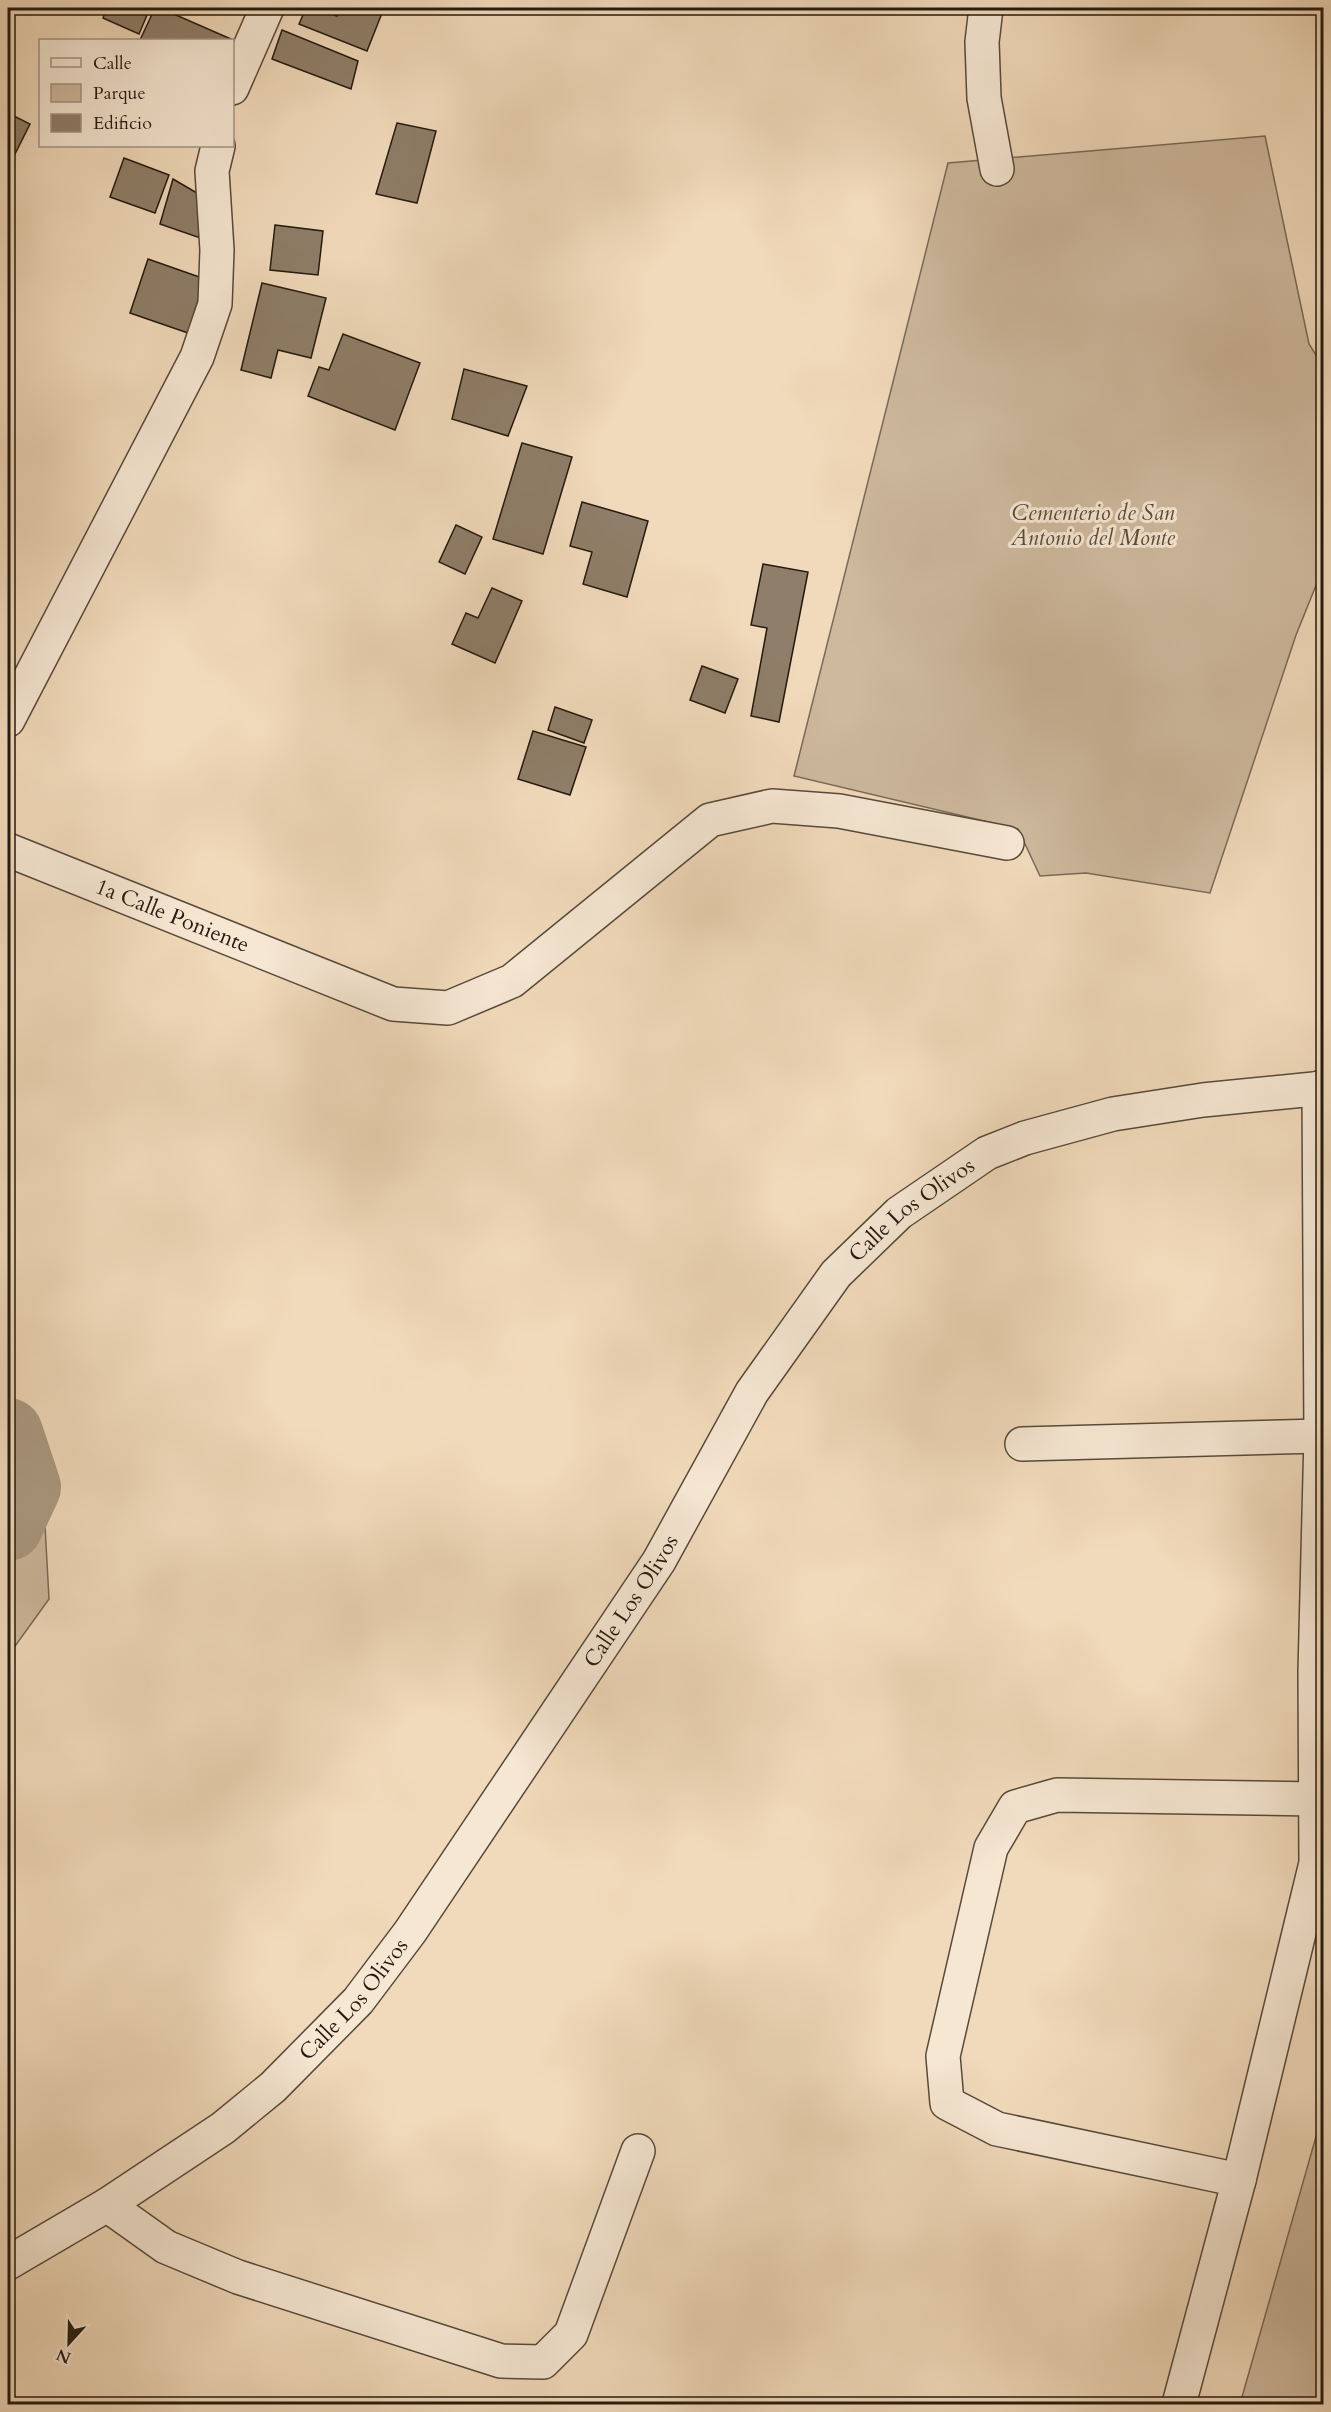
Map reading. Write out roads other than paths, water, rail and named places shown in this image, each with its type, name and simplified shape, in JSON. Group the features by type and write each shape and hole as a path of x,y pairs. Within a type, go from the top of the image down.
{"street":[{"path":"234,83 267,8"},
{"path":"986,8 982,42 984,98 997,168"},
{"path":"8,720 197,357 215,303 217,250 212,171 218,147"},
{"name":"1a Calle Poniente","path":"8,850 393,1004 448,1008 512,981 710,820 772,806 839,812 1007,843"},
{"path":"1179,2404 1239,2180 1319,1863 1315,1800 1315,1672 1321,1436 1321,1088"},
{"name":"Calle Los Olivos","path":"8,2262 107,2205 223,2128 273,2087 358,2001 410,1932 659,1561 752,1392 836,1274 899,1213 987,1153 1025,1138 1113,1114 1203,1100 1321,1088"},
{"path":"1022,1444 1321,1436"},
{"path":"1239,2180 997,2129 947,2103 943,2056 991,1848 1016,1807 1057,1795 1315,1800"},
{"path":"107,2205 166,2247 238,2277 501,2361 543,2362 571,2334 638,2151"}],"waterway":[{"path":"8,1433 26,1487 8,1526"}],"park label":[{"name":"Cementerio de San Antonio del Monte","path":"1093,526"}]}
